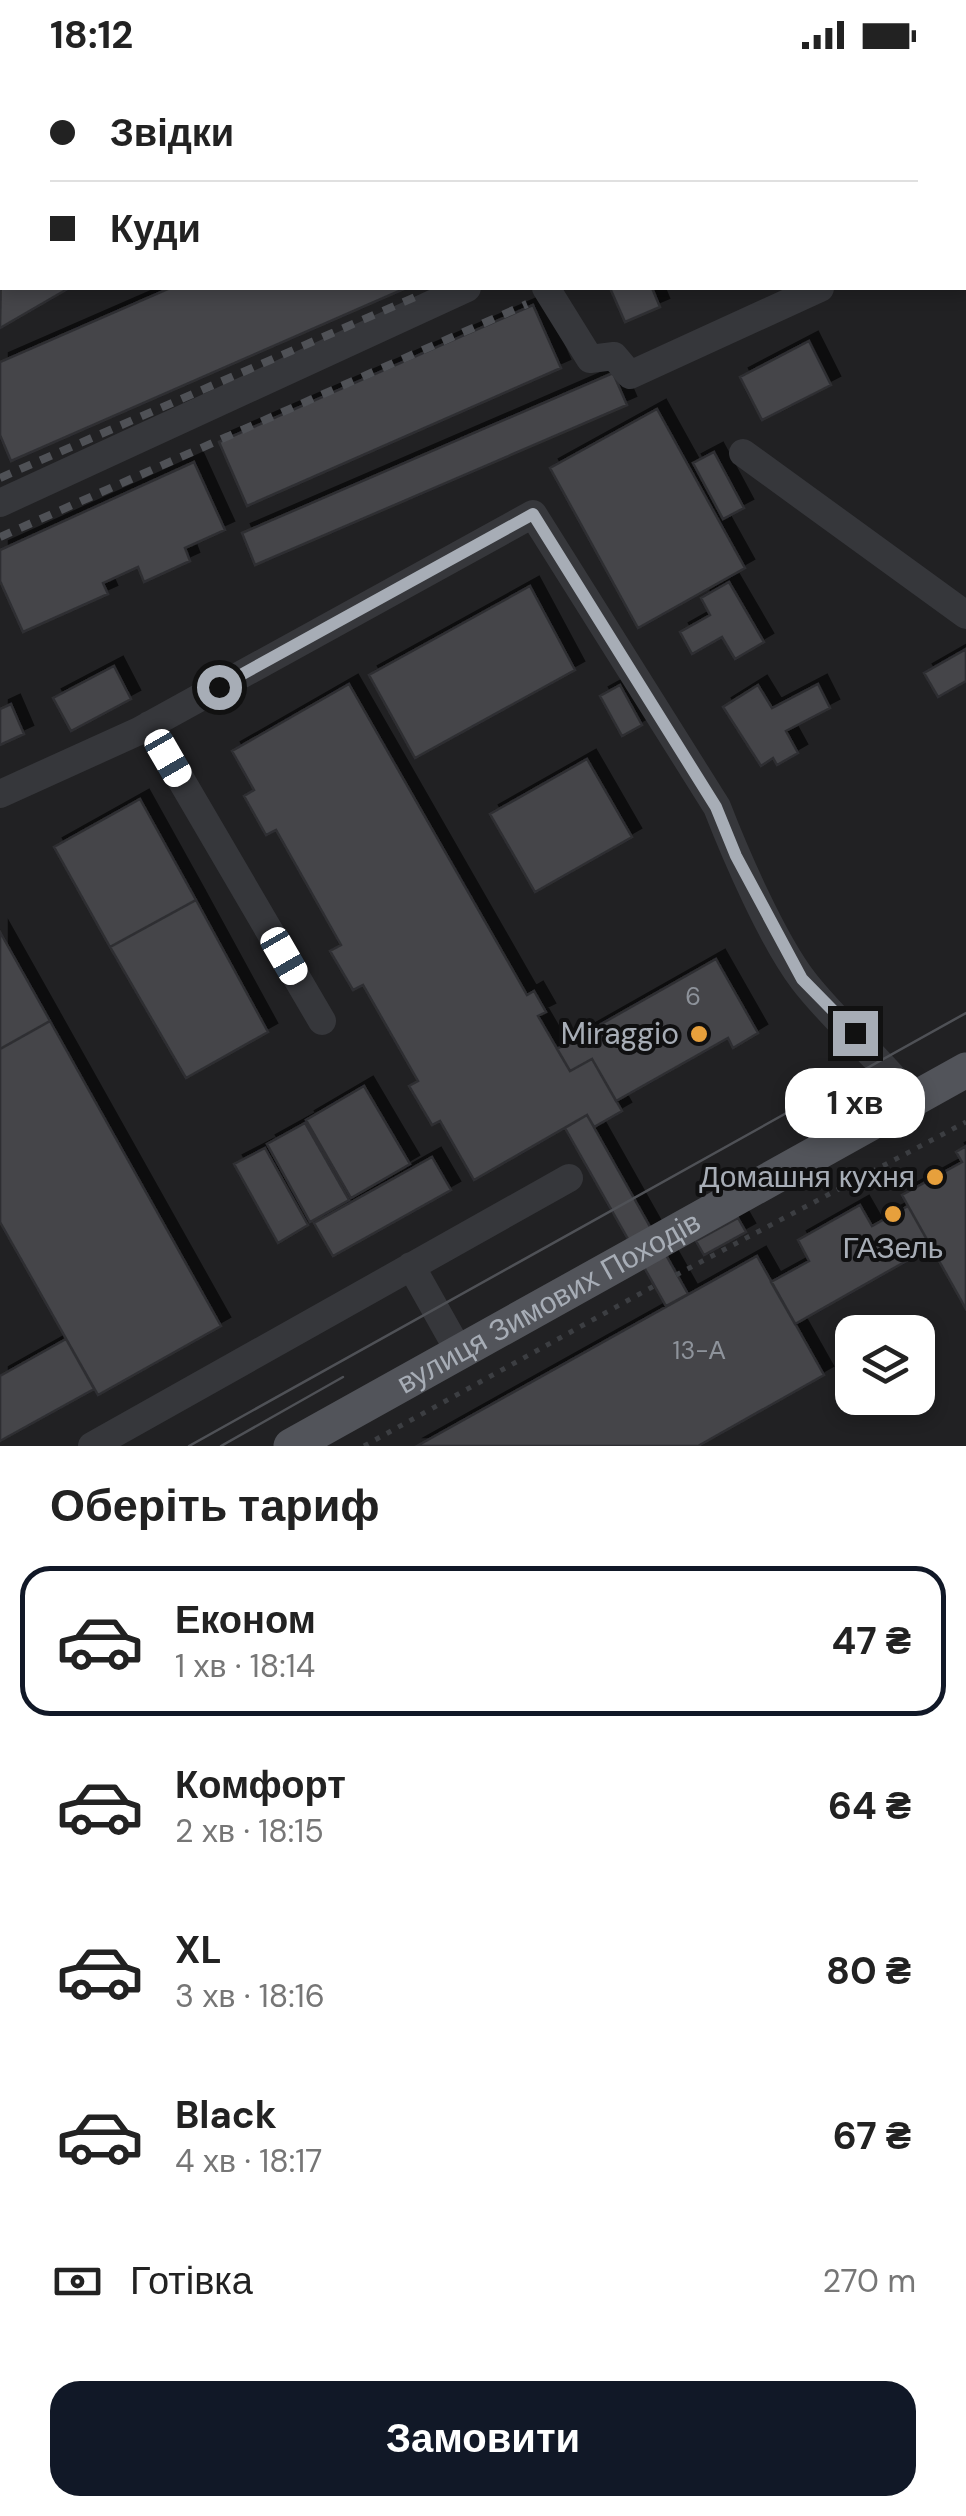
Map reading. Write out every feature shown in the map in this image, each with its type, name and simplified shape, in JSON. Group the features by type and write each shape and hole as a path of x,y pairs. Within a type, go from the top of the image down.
{"main road":[{"name":"вулиця Зимових Походів","path":"290,1446 966,1070"}],"lane":[{"path":"0,504 463,290"},
{"path":"543,290 590,358 614,356 630,375 816,290"},
{"path":"743,454 966,615"},
{"path":"0,794 149,725 533,514 716,807 736,856 802,979 881,1060 912,1100"},
{"path":"149,725 322,1021"},
{"path":"92,1446 569,1178"},
{"path":"411,1266 460,1353"}],"path":[{"path":"676,1274 966,1122"},
{"path":"364,1446 654,1286"}],"shaded area":[{"path":"0,290 966,290 966,1446 0,1446"}],"building":[{"path":"1,290 66,290 0,328"},
{"path":"165,290 401,290 11,461 0,435 0,362"},
{"path":"611,290 653,290 660,307 625,322"},
{"path":"533,305 561,368 247,506 219,442"},
{"path":"809,341 831,385 762,420 740,377"},
{"path":"613,373 627,405 255,565 242,533"},
{"path":"657,409 745,568 638,628 550,468"},
{"path":"714,452 744,508 723,519 693,463"},
{"path":"194,462 225,530 185,548 190,561 144,582 138,567 103,583 108,594 23,632 0,581 0,550"},
{"path":"729,582 764,642 735,659 722,637 692,654 680,632 710,615 701,598"},
{"path":"530,586 575,670 415,758 369,675"},
{"path":"966,649 966,681 938,697 924,673"},
{"path":"114,666 131,699 71,731 53,698"},
{"path":"349,684 527,995 534,991 546,1012 538,1016 570,1071 592,1059 622,1111 594,1127 587,1115 474,1180 440,1121 432,1125 409,1086 418,1081 363,985 353,990 330,951 341,945 276,830 266,835 244,796 254,790 232,751"},
{"path":"818,684 830,708 786,731 798,753 777,765 773,758 761,766 723,707 758,685 772,708"},
{"path":"620,685 642,725 622,736 600,696"},
{"path":"11,704 24,734 0,745 0,709"},
{"path":"587,759 632,837 535,892 490,814"},
{"path":"140,799 196,900 110,947 54,847"},
{"path":"196,900 268,1032 186,1078 110,947"},
{"path":"0,932 50,1021 0,1049"},
{"path":"716,959 758,1033 733,1048 728,1038 616,1101 592,1059 570,1071 557,1049"},
{"path":"50,1021 221,1326 98,1395 0,1222 0,1049"},
{"path":"364,1086 410,1164 351,1198 306,1120"},
{"path":"587,1115 688,1294 666,1306 565,1128"},
{"path":"305,1123 349,1200 310,1222 267,1144"},
{"path":"966,1146 966,1309 902,1195 962,1162 956,1152"},
{"path":"265,1148 308,1225 278,1243 234,1164"},
{"path":"432,1157 451,1190 333,1256 314,1223"},
{"path":"860,1205 872,1226 908,1206 931,1247 795,1324 771,1282 809,1261 798,1240"},
{"path":"738,1218 746,1232 704,1255 696,1241"},
{"path":"757,1256 824,1375 698,1446 417,1446"},
{"path":"66,1339 94,1389 0,1441 0,1376"}],"tram line":[{"path":"189,1446 966,1013"},
{"path":"221,1446 343,1377"}],"railway":[{"path":"0,478 415,297"},
{"path":"0,537 527,304"}],"place":[{"name":"Miraggio","path":"699,1034"},
{"name":"Домашня кухня","path":"935,1177"},
{"name":"ГАЗель","path":"893,1214"}],"route":[{"path":"219,687 533,514 716,807 736,856 802,979 855,1033"}]}
